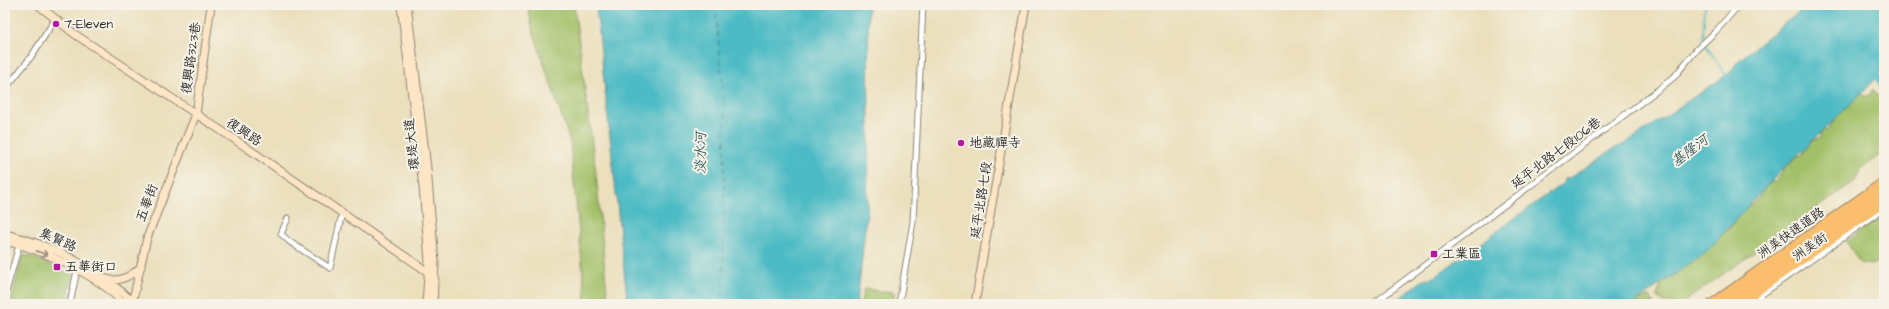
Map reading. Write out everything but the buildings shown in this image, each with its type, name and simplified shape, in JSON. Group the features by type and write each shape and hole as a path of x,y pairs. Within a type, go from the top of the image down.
{"highway":[{"name":"洲美快速道路","path":"1712,304 1884,182"},
{"path":"1730,303 1884,192"},
{"path":"1730,303 1884,202"}],"street":[{"name":"復興路","path":"38,5 76,35 342,213 428,272 435,280"},
{"name":"復興路323巷","path":"196,114 211,5"},
{"name":"環堤大道","path":"402,5 409,38 427,168 435,262 433,304"},
{"name":"環堤大道","path":"407,5 429,262 426,304"},
{"path":"899,304 913,222 923,5"},
{"name":"延平北路七段","path":"975,304 1026,5"},
{"name":"延平北路七段106巷","path":"1373,304 1659,89 1674,76 1697,49 1740,5"},
{"path":"5,89 31,57 56,18"},
{"name":"五華街","path":"133,303 146,238 196,114"},
{"name":"洲美街","path":"1748,304 1884,209"},
{"path":"288,218 280,234 330,268 342,213"},
{"name":"集賢路","path":"5,234 92,278 119,298 124,304"},
{"name":"集賢路","path":"5,241 20,241 52,249 104,278 133,303"},
{"path":"5,295 20,241"},
{"path":"104,278 113,281 118,280 135,272 141,267"},
{"path":"70,304 77,270"}],"green space":[{"path":"528,5 574,5 596,173 608,304 586,304 570,141 532,28"},
{"path":"1873,89 1884,104 1884,152 1862,168 1855,181 1681,304 1667,304 1659,299 1657,295 1662,283 1677,273 1679,268 1691,263 1725,230 1728,230 1734,222 1733,218 1735,216 1738,217 1745,207 1749,206 1756,200 1770,181 1774,182 1783,172 1784,165 1786,163 1789,164 1794,158 1801,155 1809,143 1821,137 1820,133 1824,130 1827,131 1840,111 1862,92 1865,96 1869,96"},
{"path":"1884,216 1884,273 1876,262 1872,265 1860,263 1846,241"},
{"path":"23,255 33,257 72,275 67,304 10,304"},
{"path":"864,289 894,292 893,304 861,304"},
{"path":"1650,296 1655,304 1633,304 1635,302"}],"water":[{"name":"淡水河","path":"596,5 868,5 869,130 867,210 857,304 626,304 627,298"},
{"name":"基隆河","path":"1805,5 1884,5 1884,68 1872,83 1774,178 1707,251 1633,304 1392,304 1422,281 1434,277 1562,184 1565,179 1571,177 1615,148 1623,145 1731,72 1737,62 1799,12"}],"waterway":[{"path":"1703,41 1705,5"},
{"path":"1705,44 1726,76"},
{"path":"1872,68 1878,75 1884,87"}],"ferry route":[{"path":"715,5 725,112 723,304"}],"place":[{"name":"7-Eleven","path":"56,24"},
{"name":"地藏禪寺","path":"961,143"},
{"name":"工業區","path":"1434,254"},
{"name":"五華街口","path":"57,267"}]}
